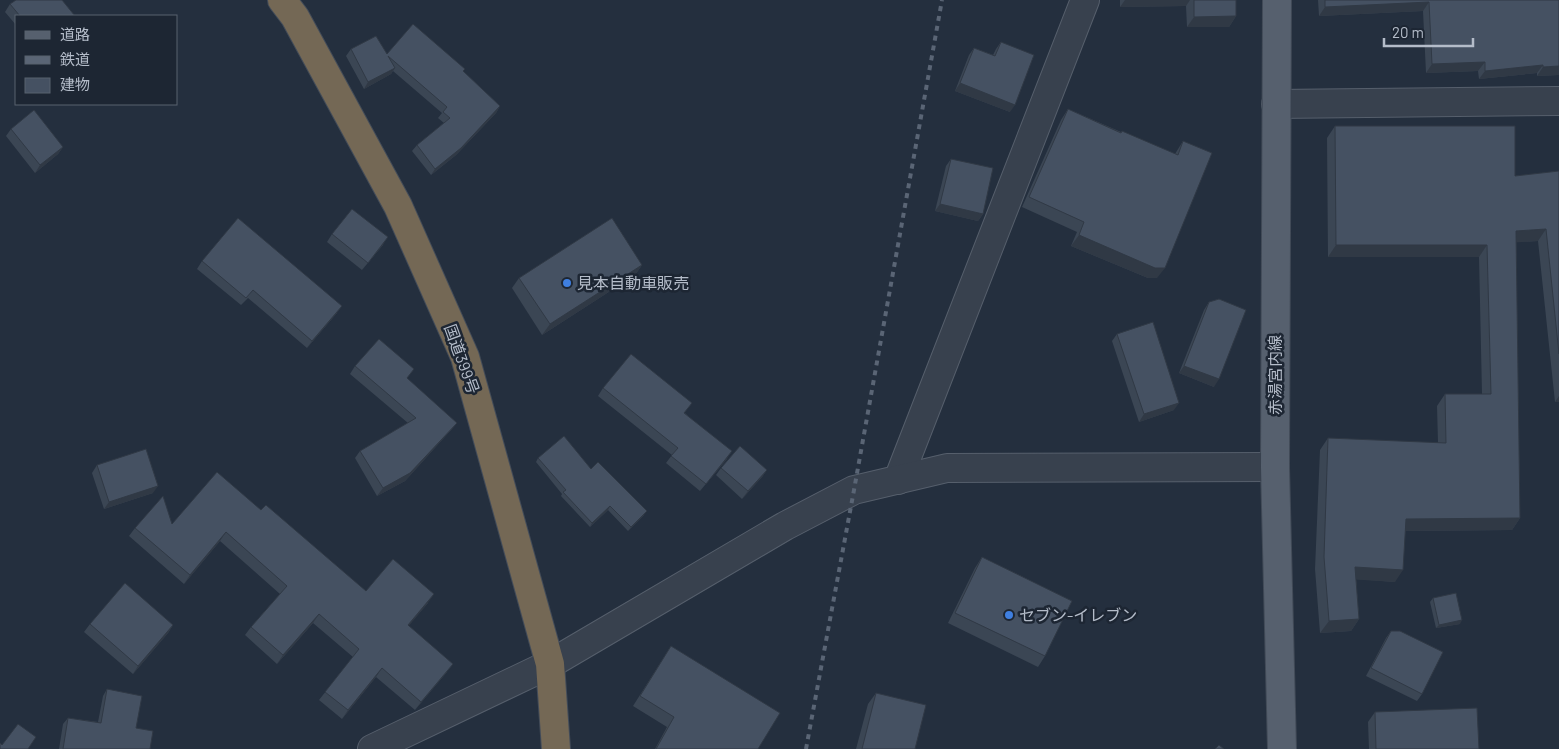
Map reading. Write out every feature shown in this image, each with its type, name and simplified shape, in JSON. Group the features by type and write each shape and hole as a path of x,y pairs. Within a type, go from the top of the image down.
{"highway":[{"name":"国道399号","path":"282,0 294,17 398,206 465,357 550,664 556,749"}],"main road":[{"name":"赤湯宮内線","path":"1277,0 1275,467 1282,749"}],"street":[{"path":"898,480 1084,0"},
{"path":"1276,104 1559,102"},
{"path":"372,749 550,664 785,526 854,490 947,468 1275,467"}],"building":[{"path":"16,0 62,0 74,15 19,15 10,4"},
{"path":"1194,0 1236,0 1236,16 1194,17"},
{"path":"1325,0 1559,0 1559,66 1543,67 1543,65 1485,71 1485,62 1432,64 1429,2 1325,7"},
{"path":"413,24 465,69 463,71 500,106 461,148 435,169 417,145 450,118 443,112 447,107 388,56 395,68 368,82 351,49 376,36 387,54"},
{"path":"1001,42 1034,55 1015,105 960,83 974,48 995,56"},
{"path":"1068,109 1121,133 1122,131 1178,155 1183,141 1212,153 1165,268 1155,268 1079,235 1084,222 1029,197"},
{"path":"34,110 63,147 40,165 11,129"},
{"path":"1335,126 1515,126 1515,176 1559,171 1559,354 1546,229 1516,231 1520,518 1406,519 1403,570 1355,567 1359,619 1329,621 1324,557 1328,438 1446,443 1445,394 1491,394 1487,245 1336,245"},
{"path":"951,159 993,168 983,214 940,204"},
{"path":"352,209 388,237 368,263 332,234"},
{"path":"238,218 342,306 312,341 253,290 246,298 202,261"},
{"path":"612,218 642,265 550,324 519,278"},
{"path":"1219,299 1246,310 1219,379 1184,366 1209,302"},
{"path":"1153,322 1179,403 1144,414 1117,334"},
{"path":"379,339 414,369 407,378 457,423 410,473 383,488 360,451 416,418 355,366"},
{"path":"631,354 692,403 684,413 732,451 706,484 671,456 678,448 603,388"},
{"path":"564,436 591,469 598,462 647,511 631,527 610,506 592,523 563,492 566,490 538,458"},
{"path":"740,446 767,470 748,491 721,468"},
{"path":"146,449 158,486 109,502 97,465"},
{"path":"217,472 261,510 266,505 366,591 393,559 434,594 408,625 453,664 421,702 382,668 348,710 325,692 359,649 319,614 283,655 251,627 287,586 226,532 190,575 135,528 163,496 172,524"},
{"path":"982,557 1072,601 1045,656 955,613"},
{"path":"125,583 173,625 138,666 90,624"},
{"path":"1456,593 1462,620 1439,625 1433,598"},
{"path":"1391,631 1400,631 1443,652 1422,694 1371,668"},
{"path":"671,646 780,713 758,749 656,749 674,717 640,696"},
{"path":"107,689 142,696 136,728 153,731 150,749 63,749 68,718 101,723"},
{"path":"876,693 926,705 915,749 862,749"},
{"path":"1477,708 1479,749 1376,749 1375,712"},
{"path":"18,724 36,737 28,749 0,749 0,743 2,745"},
{"path":"1219,745 1224,749 1215,749"}],"railway":[{"path":"806,749 942,0"}],"place":[{"name":"見本自動車販売","path":"567,283"},
{"name":"セブン-イレブン","path":"1009,615"}]}
